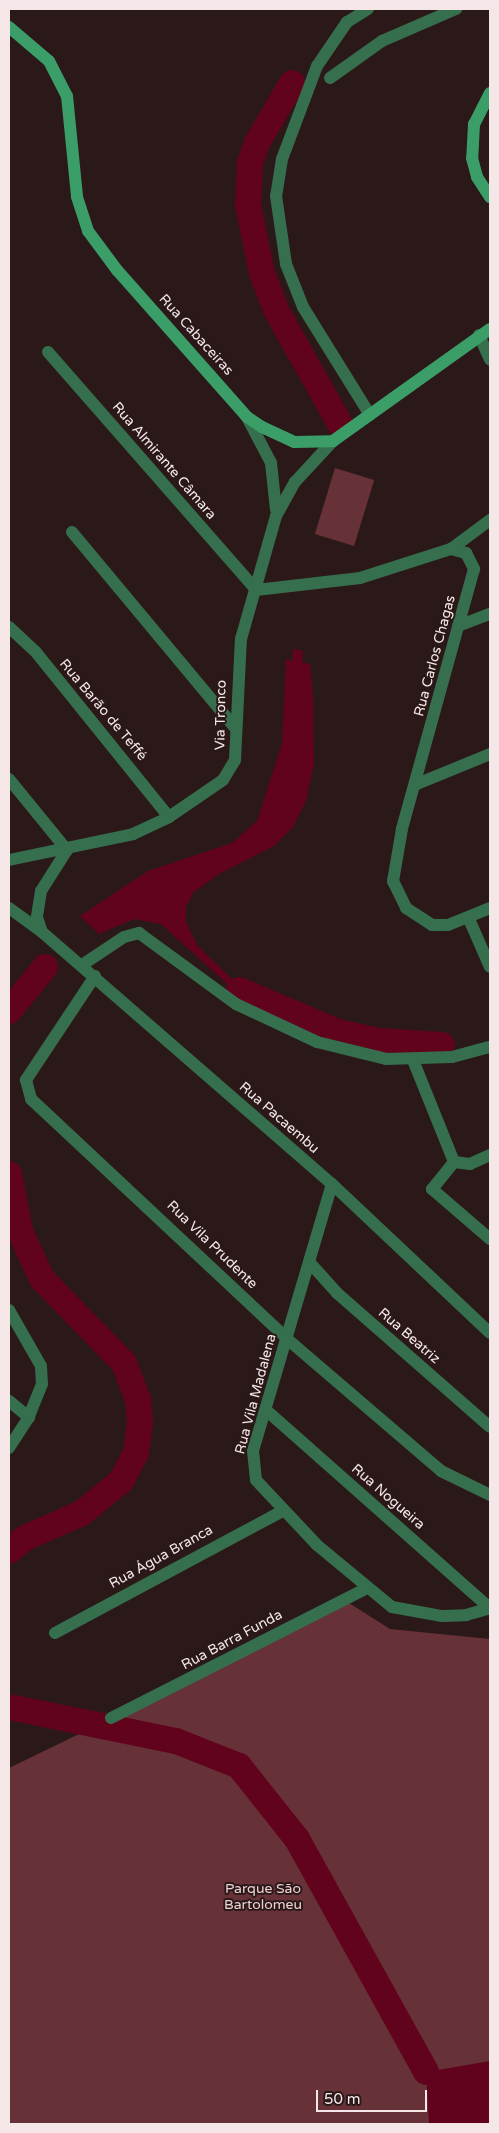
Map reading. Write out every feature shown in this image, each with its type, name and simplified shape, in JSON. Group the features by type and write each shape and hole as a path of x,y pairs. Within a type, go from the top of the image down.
{"main road":[{"name":"Rua Cabaceiras","path":"9,27 49,61 67,96 77,197 88,231 247,416 294,442 333,441"},
{"path":"490,93 474,124 472,158 477,178 490,197"},
{"path":"333,441 485,332"}],"street":[{"path":"368,9 347,22 317,66 282,158 276,196 286,264 303,307 370,415"},
{"path":"330,78 382,41 456,9"},
{"path":"485,332 490,360"},
{"name":"Rua Almirante Câmara","path":"48,352 256,590"},
{"path":"247,416 271,463 276,516"},
{"name":"Via Tronco","path":"9,860 68,850 133,834 169,817 227,776 235,760 238,658 276,516 295,482 333,441"},
{"path":"256,590 360,578 451,549 490,520"},
{"path":"72,532 236,729"},
{"name":"Rua Carlos Chagas","path":"451,549 466,552 474,569 393,875 397,895 418,919 432,925 469,919 490,908"},
{"path":"458,626 490,614"},
{"name":"Rua Barão de Teffé","path":"9,626 35,651 169,817"},
{"path":"417,784 490,754"},
{"path":"9,779 68,850 41,891 38,917 42,932"},
{"name":"Rua Pacaembu","path":"9,908 42,932 95,976 332,1184 490,1333"},
{"path":"469,919 490,966"},
{"path":"82,965 124,937 139,933 236,1004 272,1024 358,1054 413,1060 452,1057 490,1047"},
{"name":"Rua Vila Prudente","path":"95,976 26,1080 26,1092 286,1338 442,1471 490,1495"},
{"path":"413,1060 454,1162"},
{"path":"454,1162 470,1164 490,1155"},
{"path":"454,1162 432,1189 490,1239"},
{"name":"Rua Vila Madalena","path":"332,1184 312,1264 286,1338 252,1468 283,1511 367,1588 392,1607 412,1613 466,1615 490,1607"},
{"name":"Rua Beatriz","path":"312,1264 337,1293 490,1427"},
{"path":"9,1310 42,1366 42,1384 29,1417 9,1448"},
{"path":"9,1401 29,1417"},
{"name":"Rua Nogueira","path":"266,1410 490,1607"},
{"name":"Rua Água Branca","path":"55,1633 283,1511"},
{"name":"Rua Barra Funda","path":"111,1718 367,1588"}],"green space":[{"path":"335,468 374,480 354,546 315,534"},
{"name":"Parque São Bartolomeu","path":"349,1603 390,1629 490,1639 490,2124 9,2124 9,1768"}],"shaded area":[{"path":"293,649 303,651 302,662 310,664 313,698 314,764 306,801 293,827 274,846 219,874 194,892 186,906 186,922 198,946 241,988 237,993 161,924 134,919 99,934 80,916 148,871 232,843 257,821 282,743 286,659 292,661"},
{"path":"490,2061 490,2124 429,2124 426,2072"}],"waterway":[{"path":"292,83 257,143 250,163 248,205 262,273 276,310 340,424"},
{"path":"9,1011 45,967"},
{"path":"239,990 338,1032 378,1041 442,1045"},
{"path":"9,1174 20,1231 42,1279 124,1363 138,1399 140,1422 136,1453 121,1481 82,1513 25,1538 9,1551"},
{"path":"9,1707 176,1741 239,1766 297,1839 426,2072"}]}
